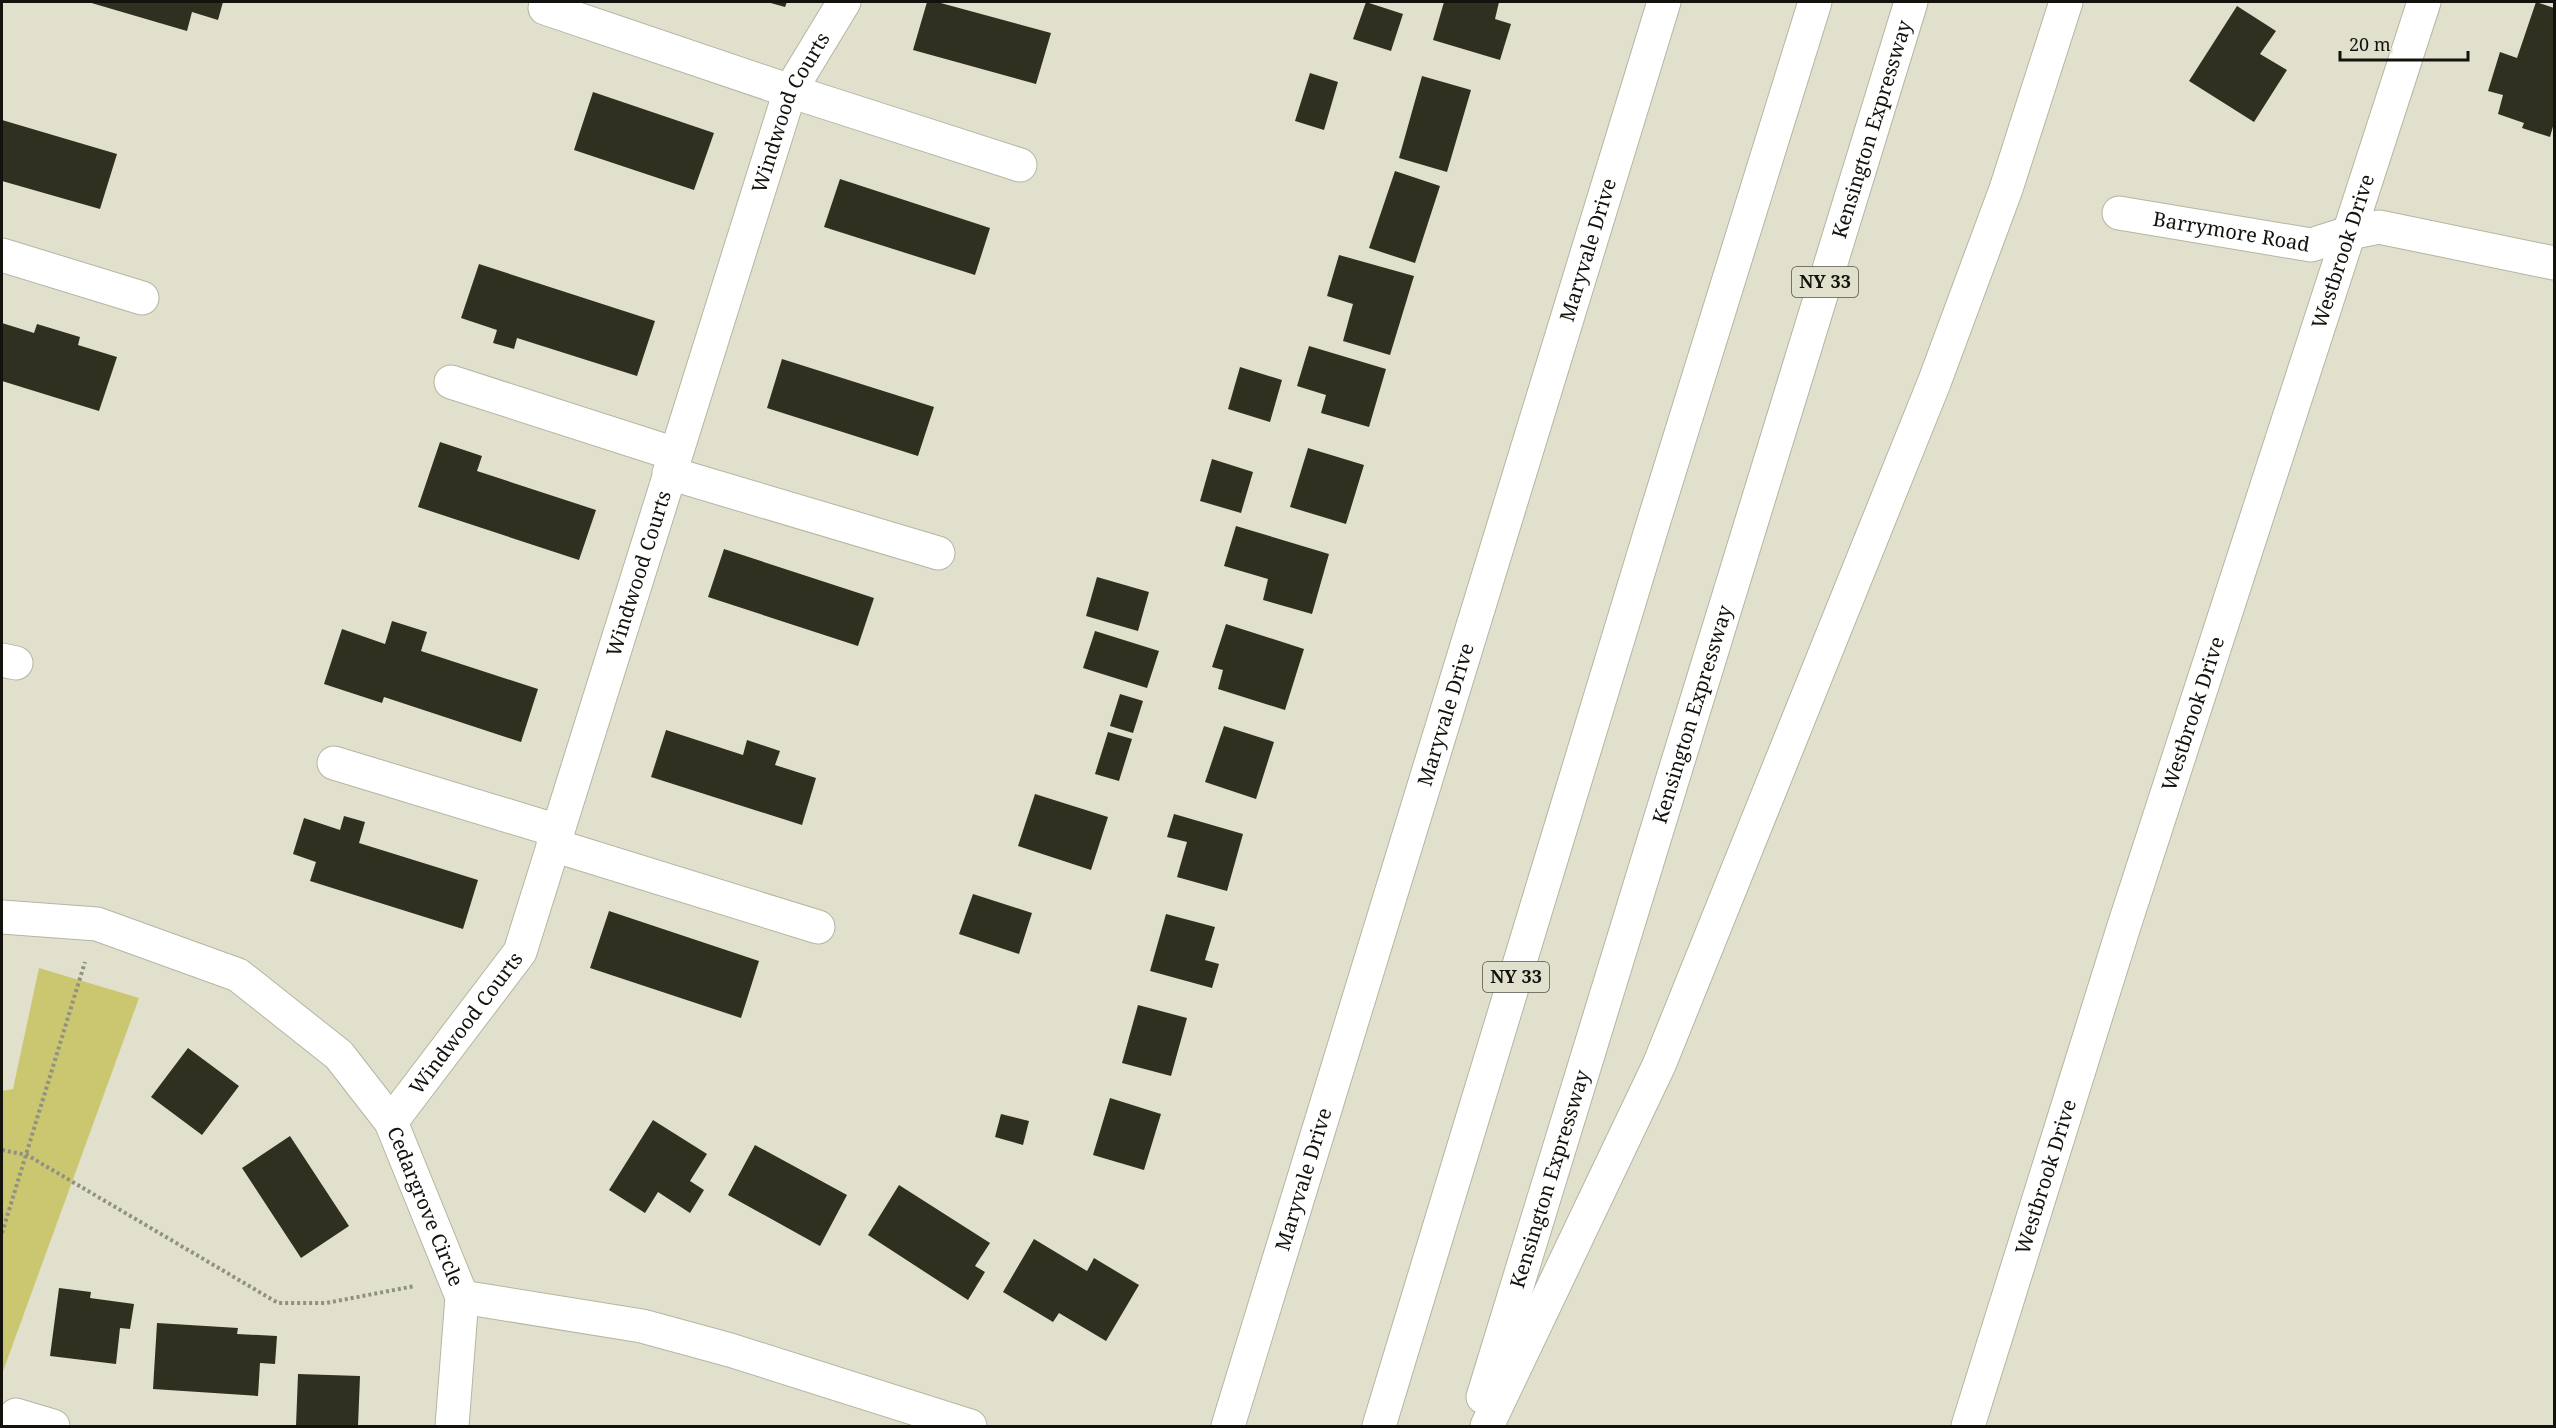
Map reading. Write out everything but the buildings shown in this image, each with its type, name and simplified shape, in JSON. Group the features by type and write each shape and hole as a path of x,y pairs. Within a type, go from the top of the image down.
{"main road":[{"name":"Windwood Courts","path":"391,1122 520,952 790,91 844,2"},
{"name":"Maryvale Drive","path":"1228,1426 1664,2"},
{"name":"NY 33","path":"1379,1426 1652,527 1815,2"},
{"name":"Kensington Expressway","path":"1474,1426 1911,2"},
{"path":"1487,1426 1659,1065 1934,383 2006,189 2066,2"},
{"name":"Westbrook Drive","path":"1968,1426 2124,926 2424,2"},
{"path":"545,8 790,91 1020,165"},
{"name":"Barrymore Road","path":"2119,213 2311,245 2349,233 2379,227 2554,263"},
{"path":"2,255 142,298"},
{"path":"451,382 672,463 938,553"},
{"path":"334,764 818,927"},
{"name":"Cedargrove Circle","path":"2,917 97,924 238,975 339,1055 391,1122 458,1288 642,1326 730,1350 970,1426"},
{"path":"452,1426 458,1288"},
{"path":"16,1415 53,1426"}],"path":[{"path":"2,1233 97,924"},
{"path":"2,1150 27,1155 278,1303 327,1303 458,1288"}],"shaded area":[{"path":"39,968 139,998 2,1374 2,1091 13,1089"}]}
